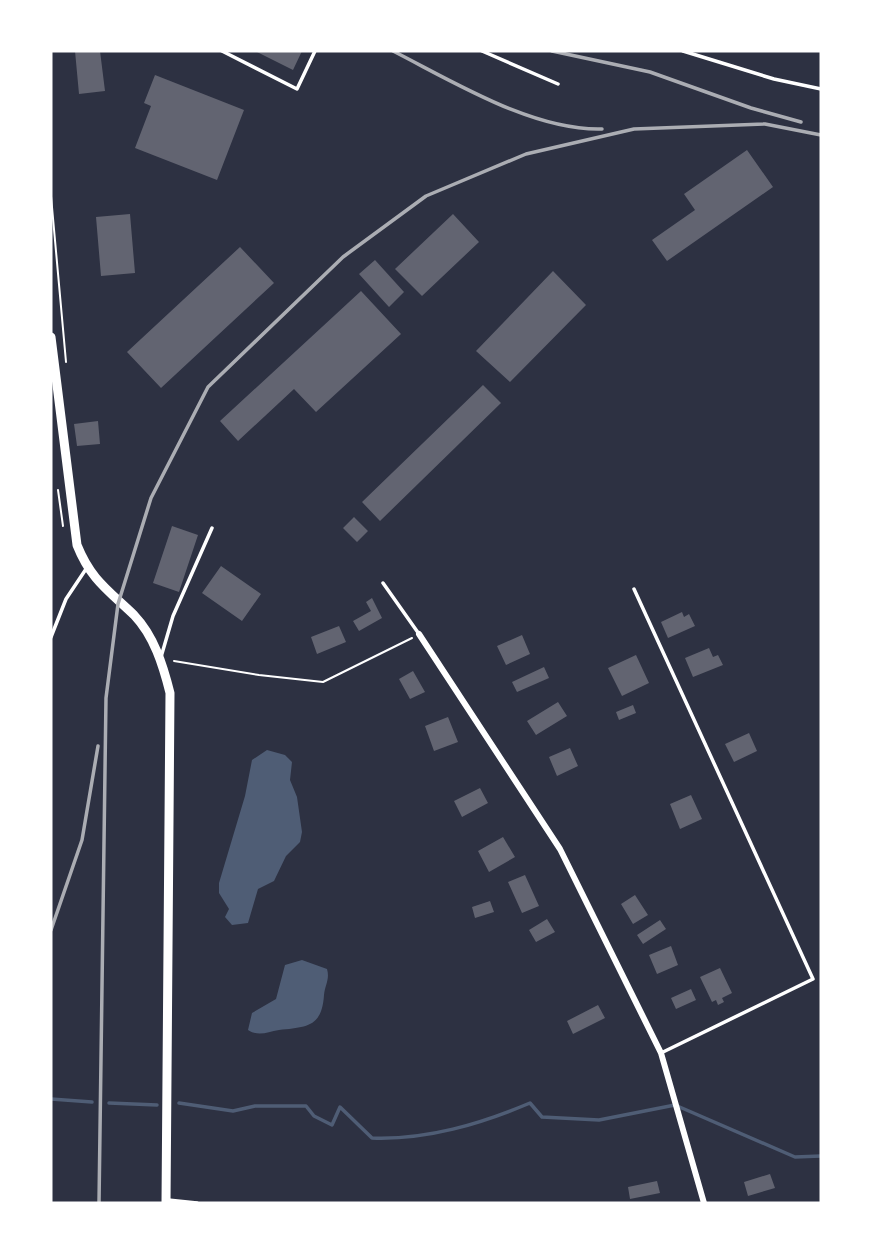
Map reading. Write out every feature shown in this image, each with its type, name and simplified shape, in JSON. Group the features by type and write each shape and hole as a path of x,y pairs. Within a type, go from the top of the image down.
{"main road":[{"path":"51,337 72,522 86,569 118,604 134,615 161,659 170,693 166,1202"}],"street":[{"path":"419,634 559,849 661,1053 704,1203"}],"lane":[{"path":"222,51 296,89 315,51"},
{"path":"482,51 558,84"},
{"path":"683,51 774,79 821,89"},
{"path":"161,659 173,616 212,528"},
{"path":"51,637 66,599 86,569"},
{"path":"383,583 419,634"},
{"path":"634,589 813,979 661,1053"},
{"path":"166,1202 197,1203"}],"path":[{"path":"161,659 259,676 323,682 419,634"}],"water":[{"path":"267,750 285,755 292,762 290,780 297,797 302,832 300,842 286,856 274,881 258,889 248,923 232,925 225,917 229,909 219,893 219,883 245,796 252,760"},
{"path":"302,960 327,969 328,979 320,1014 311,1023 298,1028 263,1033 248,1030 252,1013 276,999 285,965"}],"building":[{"path":"75,51 100,51 105,91 79,94"},
{"path":"255,51 302,51 293,70"},
{"path":"155,75 244,110 217,180 135,148 151,106 144,103"},
{"path":"747,150 773,187 667,261 652,240 695,210 684,194"},
{"path":"130,214 135,273 101,276 96,217"},
{"path":"453,214 479,242 422,296 395,269"},
{"path":"240,247 274,283 161,388 127,352"},
{"path":"375,260 404,292 389,307 359,274"},
{"path":"553,271 586,305 510,382 476,351"},
{"path":"361,291 401,334 316,412 294,389 238,441 220,421"},
{"path":"483,385 501,403 380,521 362,502"},
{"path":"98,421 100,444 77,446 74,424"},
{"path":"354,517 368,531 357,542 343,528"},
{"path":"172,526 198,535 179,592 153,583"},
{"path":"221,566 261,594 242,621 202,593"},
{"path":"372,598 382,618 359,631 353,621 371,611 366,602"},
{"path":"682,612 684,617 689,614 695,626 668,638 661,622"},
{"path":"339,626 346,642 317,654 311,637"},
{"path":"522,635 530,654 506,665 497,646"},
{"path":"709,648 713,657 718,655 723,665 693,677 685,658"},
{"path":"636,655 649,683 622,696 608,668"},
{"path":"544,667 549,678 517,692 512,682"},
{"path":"413,671 425,692 410,699 399,679"},
{"path":"558,702 567,716 536,735 527,721"},
{"path":"633,705 636,713 619,720 616,712"},
{"path":"448,717 458,742 434,751 425,726"},
{"path":"749,733 757,751 734,762 725,744"},
{"path":"570,748 578,766 557,776 549,757"},
{"path":"480,788 488,803 462,817 454,801"},
{"path":"691,795 702,819 680,829 670,804"},
{"path":"503,837 515,857 489,872 478,851"},
{"path":"525,875 539,906 522,913 508,882"},
{"path":"635,895 648,915 633,924 621,904"},
{"path":"490,901 494,912 475,918 472,907"},
{"path":"547,919 555,932 536,942 529,930"},
{"path":"660,920 666,929 643,944 637,935"},
{"path":"671,946 678,965 657,974 649,955"},
{"path":"720,968 732,993 722,998 724,1002 718,1005 716,1000 712,1002 700,977"},
{"path":"691,989 696,1000 676,1009 671,998"},
{"path":"598,1005 605,1018 573,1034 567,1021"},
{"path":"770,1174 775,1188 748,1196 744,1182"},
{"path":"657,1181 660,1193 630,1199 628,1187"}],"waterway":[{"path":"51,1099 92,1102"},
{"path":"109,1103 157,1105"},
{"path":"179,1103 233,1111 255,1106 306,1106 314,1116 332,1125 340,1107 372,1138 413,1136 453,1129 530,1103 542,1117 599,1120 675,1105 795,1157 821,1156"}],"railway":[{"path":"393,51 468,90 522,113 549,122 602,129"},
{"path":"552,51 650,72 751,108 801,122"},
{"path":"99,1203 106,698 118,604 151,498 208,387 343,257 426,196 526,154 634,129 765,124 821,135"},
{"path":"51,930 82,840 98,746"}]}
